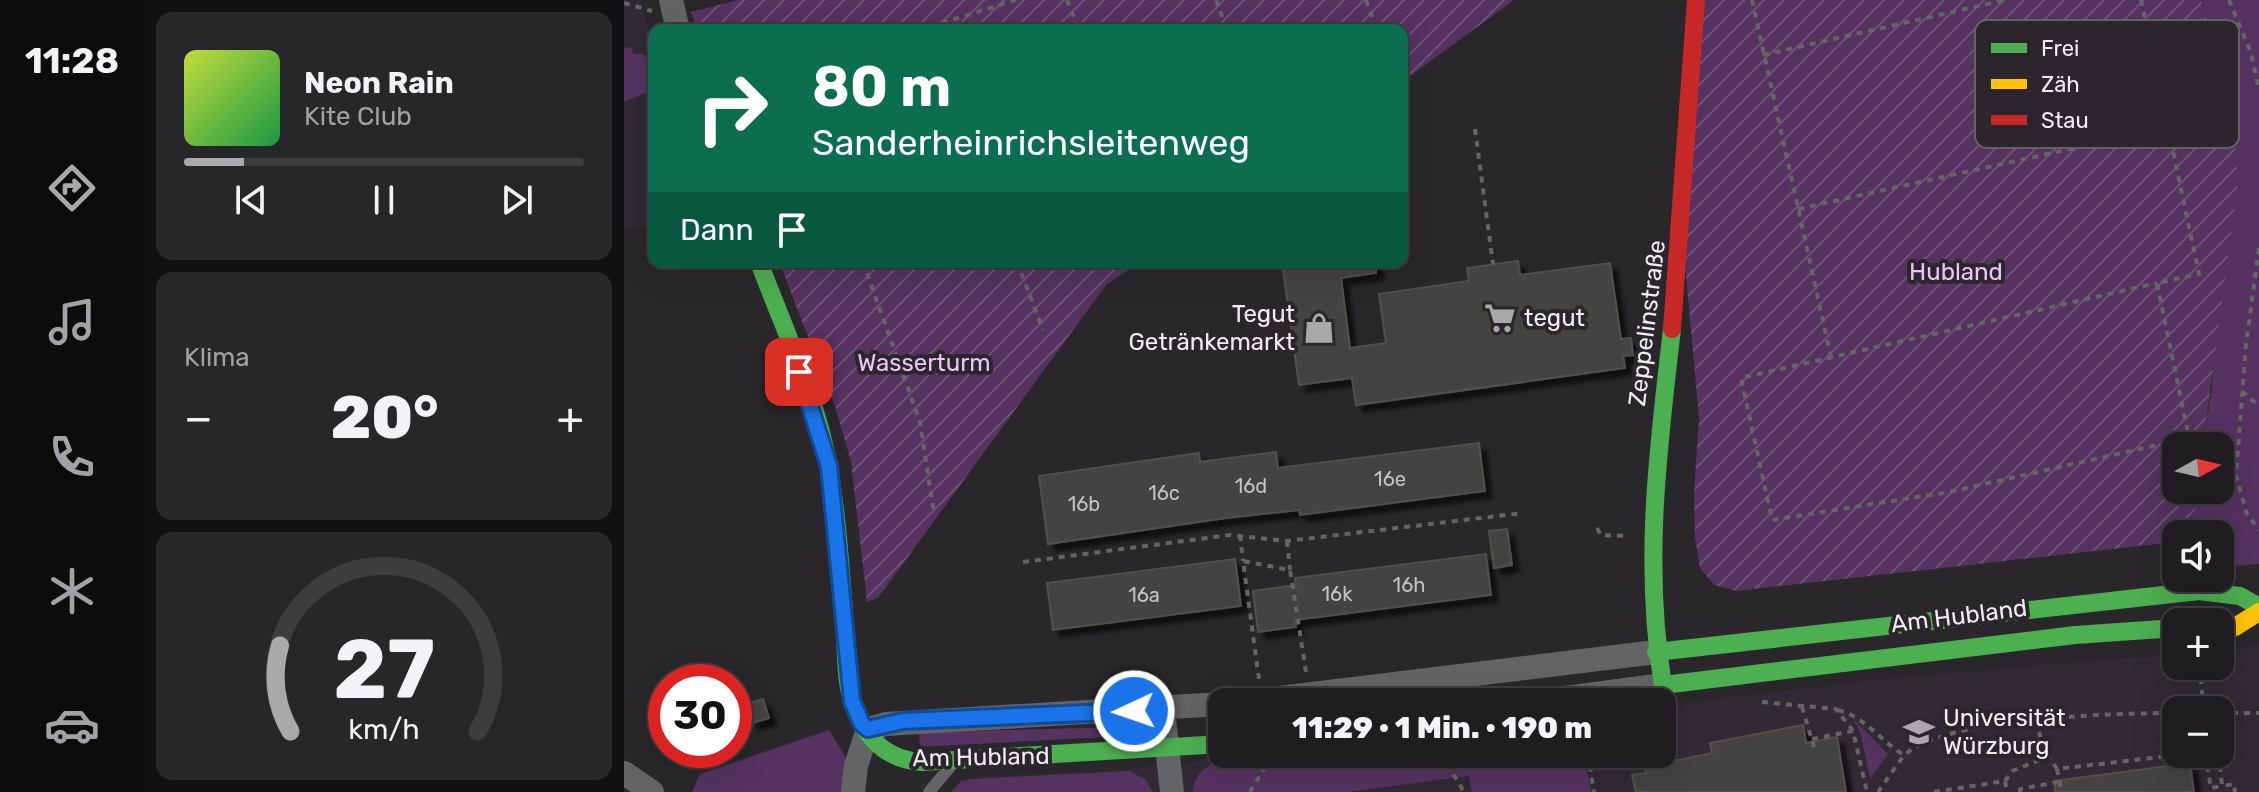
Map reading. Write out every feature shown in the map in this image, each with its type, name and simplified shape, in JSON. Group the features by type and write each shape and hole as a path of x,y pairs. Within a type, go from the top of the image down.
{"street":[{"name":"Zeppelinstraße","path":"1656,652 1649,536 1659,417 1682,229 1696,0"},
{"path":"660,6 674,24"},
{"path":"761,268 823,439 838,532 849,690 855,712 868,729 856,766 853,792"},
{"name":"Am Hubland","path":"1359,688 2085,601 2199,591 2240,596 2259,609 2234,627"},
{"name":"Am Hubland","path":"1640,688 2075,635 2162,629"},
{"path":"1656,652 1663,685"},
{"name":"Am Hubland","path":"1208,705 903,721 868,729 876,743 897,758 957,760 1208,745"},
{"path":"1163,710 1172,792"},
{"path":"624,773 652,792"}],"lane":[{"path":"929,792 957,760"}],"path":[{"path":"941,24 1016,0"},
{"path":"1067,0 1077,24"},
{"path":"1216,0 1225,24"},
{"path":"1366,0 1375,24"},
{"path":"1752,0 1831,357"},
{"path":"1763,55 2005,0"},
{"path":"2141,0 2146,20"},
{"path":"2229,0 2237,20"},
{"path":"624,3 660,6"},
{"path":"2239,24 2251,53 2259,89"},
{"path":"1475,129 1493,264"},
{"path":"1798,209 2075,148"},
{"path":"2162,444 1949,492 1772,520 1741,378 2199,274 2174,148"},
{"path":"2259,248 2237,439 2239,494 2259,530"},
{"path":"865,268 920,422 934,513"},
{"path":"1019,268 1043,330"},
{"path":"2157,283 2188,432"},
{"path":"2242,391 2259,406"},
{"path":"1023,562 1240,535 1287,541 1523,513"},
{"path":"1597,528 1601,535 1621,536"},
{"path":"1240,535 1253,688"},
{"path":"1287,541 1308,688"},
{"path":"1243,561 1290,570"},
{"path":"1746,675 1753,694 1761,702 1836,709 1861,719 1890,747 1904,755"},
{"path":"1802,707 1815,750"},
{"path":"1836,709 1853,731 1867,792"},
{"path":"1878,792 1904,755 1953,731 2100,713 2162,713"},
{"path":"2234,713 2259,713"},
{"path":"2037,720 2042,746 2057,769 2062,792"},
{"path":"1812,739 1853,731"},
{"path":"2007,792 2005,781 2012,771 2050,756"},
{"path":"2057,769 2162,757"},
{"path":"1250,792 1265,768"},
{"path":"1449,768 1464,792"},
{"path":"1590,768 1594,792"},
{"path":"2207,768 2211,788 2234,784 2235,792"},
{"path":"2220,768 2222,786"},
{"path":"1934,792 2005,781"},
{"path":"2020,792 2020,789 2058,782"}],"shaded area":[{"path":"624,0 641,0 648,27 648,225 624,231"},
{"name":"Universität Würzburg","path":"2259,645 2259,792 962,792 982,776 1111,771 1208,759 1208,768 1676,768 1676,703 1902,677 2162,655 2162,680 2234,680 2234,649"}],"green space":[{"path":"738,0 1514,0 1408,78 1408,24 695,24 691,12"},
{"name":"Hubland","path":"1695,0 2201,0 2207,20 1975,20 1975,148 2235,148 2238,181 2205,432 2162,432 2162,504 2196,504 2194,520 2162,520 2162,544 1736,591 1714,585 1700,568 1695,538 1694,492 1699,419 1682,230"},
{"path":"2201,0 2259,0 2259,564 2234,566 2234,520 2194,520 2196,504 2234,504 2234,432 2205,432 2212,387 2227,148 2239,148 2239,20 2207,20"},
{"path":"632,47 633,54 643,54 648,61 648,92 624,102 624,48"},
{"name":"Wasserturm","path":"781,268 1131,268 1106,285 878,598 867,602 851,462 835,406"},
{"path":"1854,720 1888,754 1870,779 1861,735"},
{"path":"1125,727 1144,735 920,747 919,734 927,732"},
{"path":"829,730 846,758 846,792 692,792 700,774 718,768 752,768 752,756"},
{"path":"1208,767 1587,768 1591,792 1472,792 1469,776 1347,792 1193,792 1203,770"},
{"path":"1129,771 1145,779 1153,792 951,792 961,781 971,779"}],"building":[{"name":"tegut","path":"1518,261 1520,275 1610,263 1621,339 1631,338 1633,355 1623,356 1625,368 1356,405 1352,378 1299,385 1283,268 1376,268 1376,273 1341,278 1350,348 1386,343 1379,294 1469,281 1467,268"},
{"path":"1479,443 1485,491 1300,515 1299,510 1226,518 1048,544 1039,476 1199,453 1200,462 1276,452 1278,468"},
{"path":"1507,529 1512,565 1494,568 1489,531"},
{"path":"1486,554 1491,595 1295,620 1296,627 1258,632 1253,591 1296,585 1295,578"},
{"path":"1235,559 1241,606 1053,630 1047,583"},
{"path":"763,699 769,718 752,723 752,702"},
{"path":"1803,725 1806,743 1837,737 1846,792 1636,792 1632,775 1646,773 1645,768 1676,768 1676,761 1712,753 1710,743"},
{"path":"2162,767 2191,768 2194,792 2055,792 2055,781"}],"traffic: fast":[{"path":"761,268 808,390 824,442 837,528 849,690 860,721 873,740 889,753 922,762 1208,745"},
{"path":"1672,329 1658,463 1653,551 1657,640 1663,685 2075,635 2162,629"},
{"path":"1656,652 2199,591 2240,596 2259,607"}],"traffic: slow":[{"path":"2234,627 2259,612"}],"traffic: jam":[{"path":"1672,329 1696,0"}],"place":[{"name":"tegut","path":"1500,318"},
{"name":"Tegut Getränkemarkt","path":"1319,328"},
{"name":"Universität Würzburg","path":"1919,732"}],"route":[{"path":"799,372 823,439 829,466 838,532 849,690 862,724 868,729 903,721 1134,711"}]}
